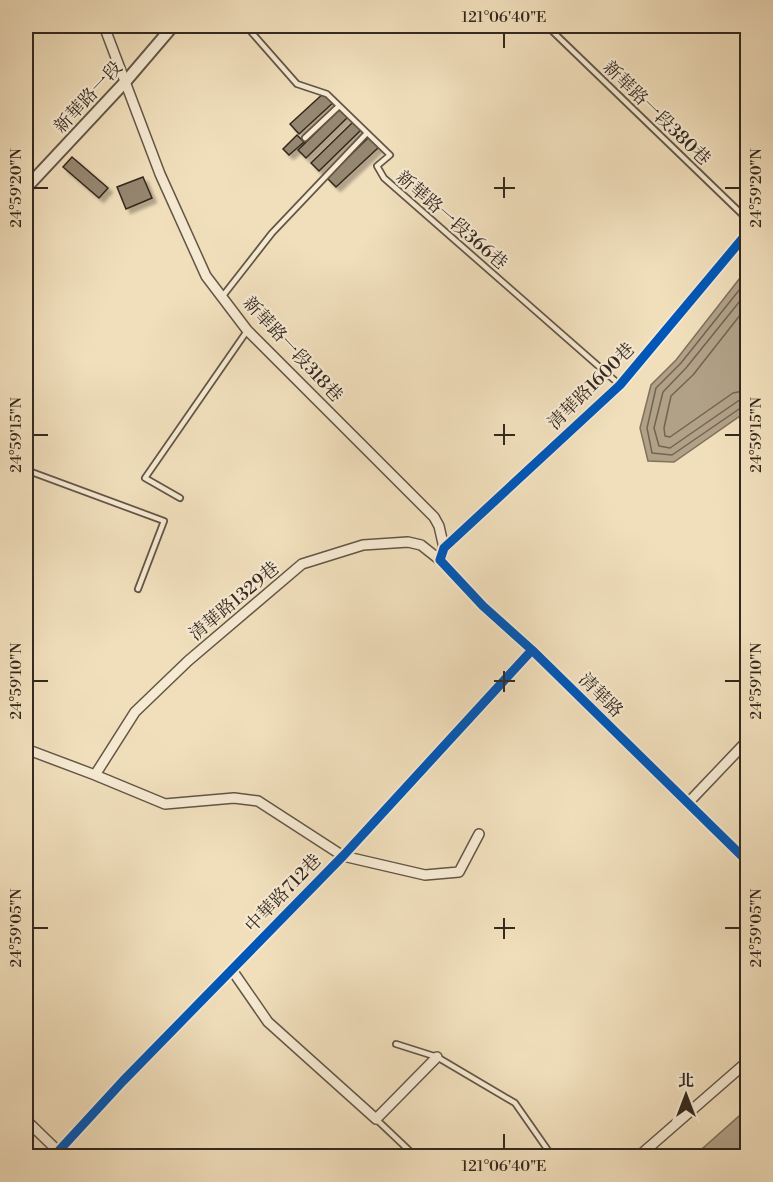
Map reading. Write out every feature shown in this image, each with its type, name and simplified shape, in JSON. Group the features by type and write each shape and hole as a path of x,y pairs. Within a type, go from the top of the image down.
{"street":[{"name":"新華路一段318巷","path":"104,26 164,184 206,276 247,330 434,517 439,526 444,549"},
{"name":"新華路一段","path":"26,188 126,81 173,26"},
{"name":"清華路1600巷","path":"444,549 620,385 747,232"},
{"name":"清華路1329巷","path":"95,775 135,712 188,661 302,564 363,545 408,542 421,545 440,560"},
{"path":"440,560 444,549"},
{"name":"清華路","path":"440,560 483,606 532,650 747,862"},
{"name":"中華路712巷","path":"57,1154 123,1082 343,856 532,650"},
{"path":"688,803 747,740"},
{"path":"26,749 165,804 234,798 258,801 343,856 425,875 459,872 479,834"},
{"path":"232,970 268,1022 376,1119 437,1057"},
{"path":"639,1156 747,1061"},
{"path":"26,1120 57,1154"}],"lane":[{"name":"新華路一段366巷","path":"246,26 297,84 327,94 390,155 377,166 384,178 620,385"},
{"name":"新華路一段380巷","path":"547,26 747,220"},
{"path":"305,138 339,106"},
{"path":"222,297 272,232 367,133"},
{"path":"180,498 145,478 247,330"},
{"path":"26,470 164,521 138,589"},
{"path":"396,1044 437,1057 515,1103 552,1156"},
{"path":"376,1119 415,1156"}],"water":[{"path":"747,269 747,411 674,462 648,461 640,428 651,385 676,360"},
{"path":"747,1109 747,1156 694,1156"}],"building":[{"path":"326,91 335,101 299,134 290,124"},
{"path":"341,108 349,116 306,158 298,150"},
{"path":"354,121 362,129 319,171 311,163"},
{"path":"297,135 304,142 289,155 283,149"},
{"path":"369,137 379,147 336,187 327,178"},
{"path":"72,157 108,188 99,198 63,167"},
{"path":"143,177 152,198 126,209 117,187"}],"cycle path":[{"path":"748,232 620,385 444,548 440,560 483,606 532,650 748,862"},
{"path":"54,1156 123,1081 343,856 532,650"}]}
